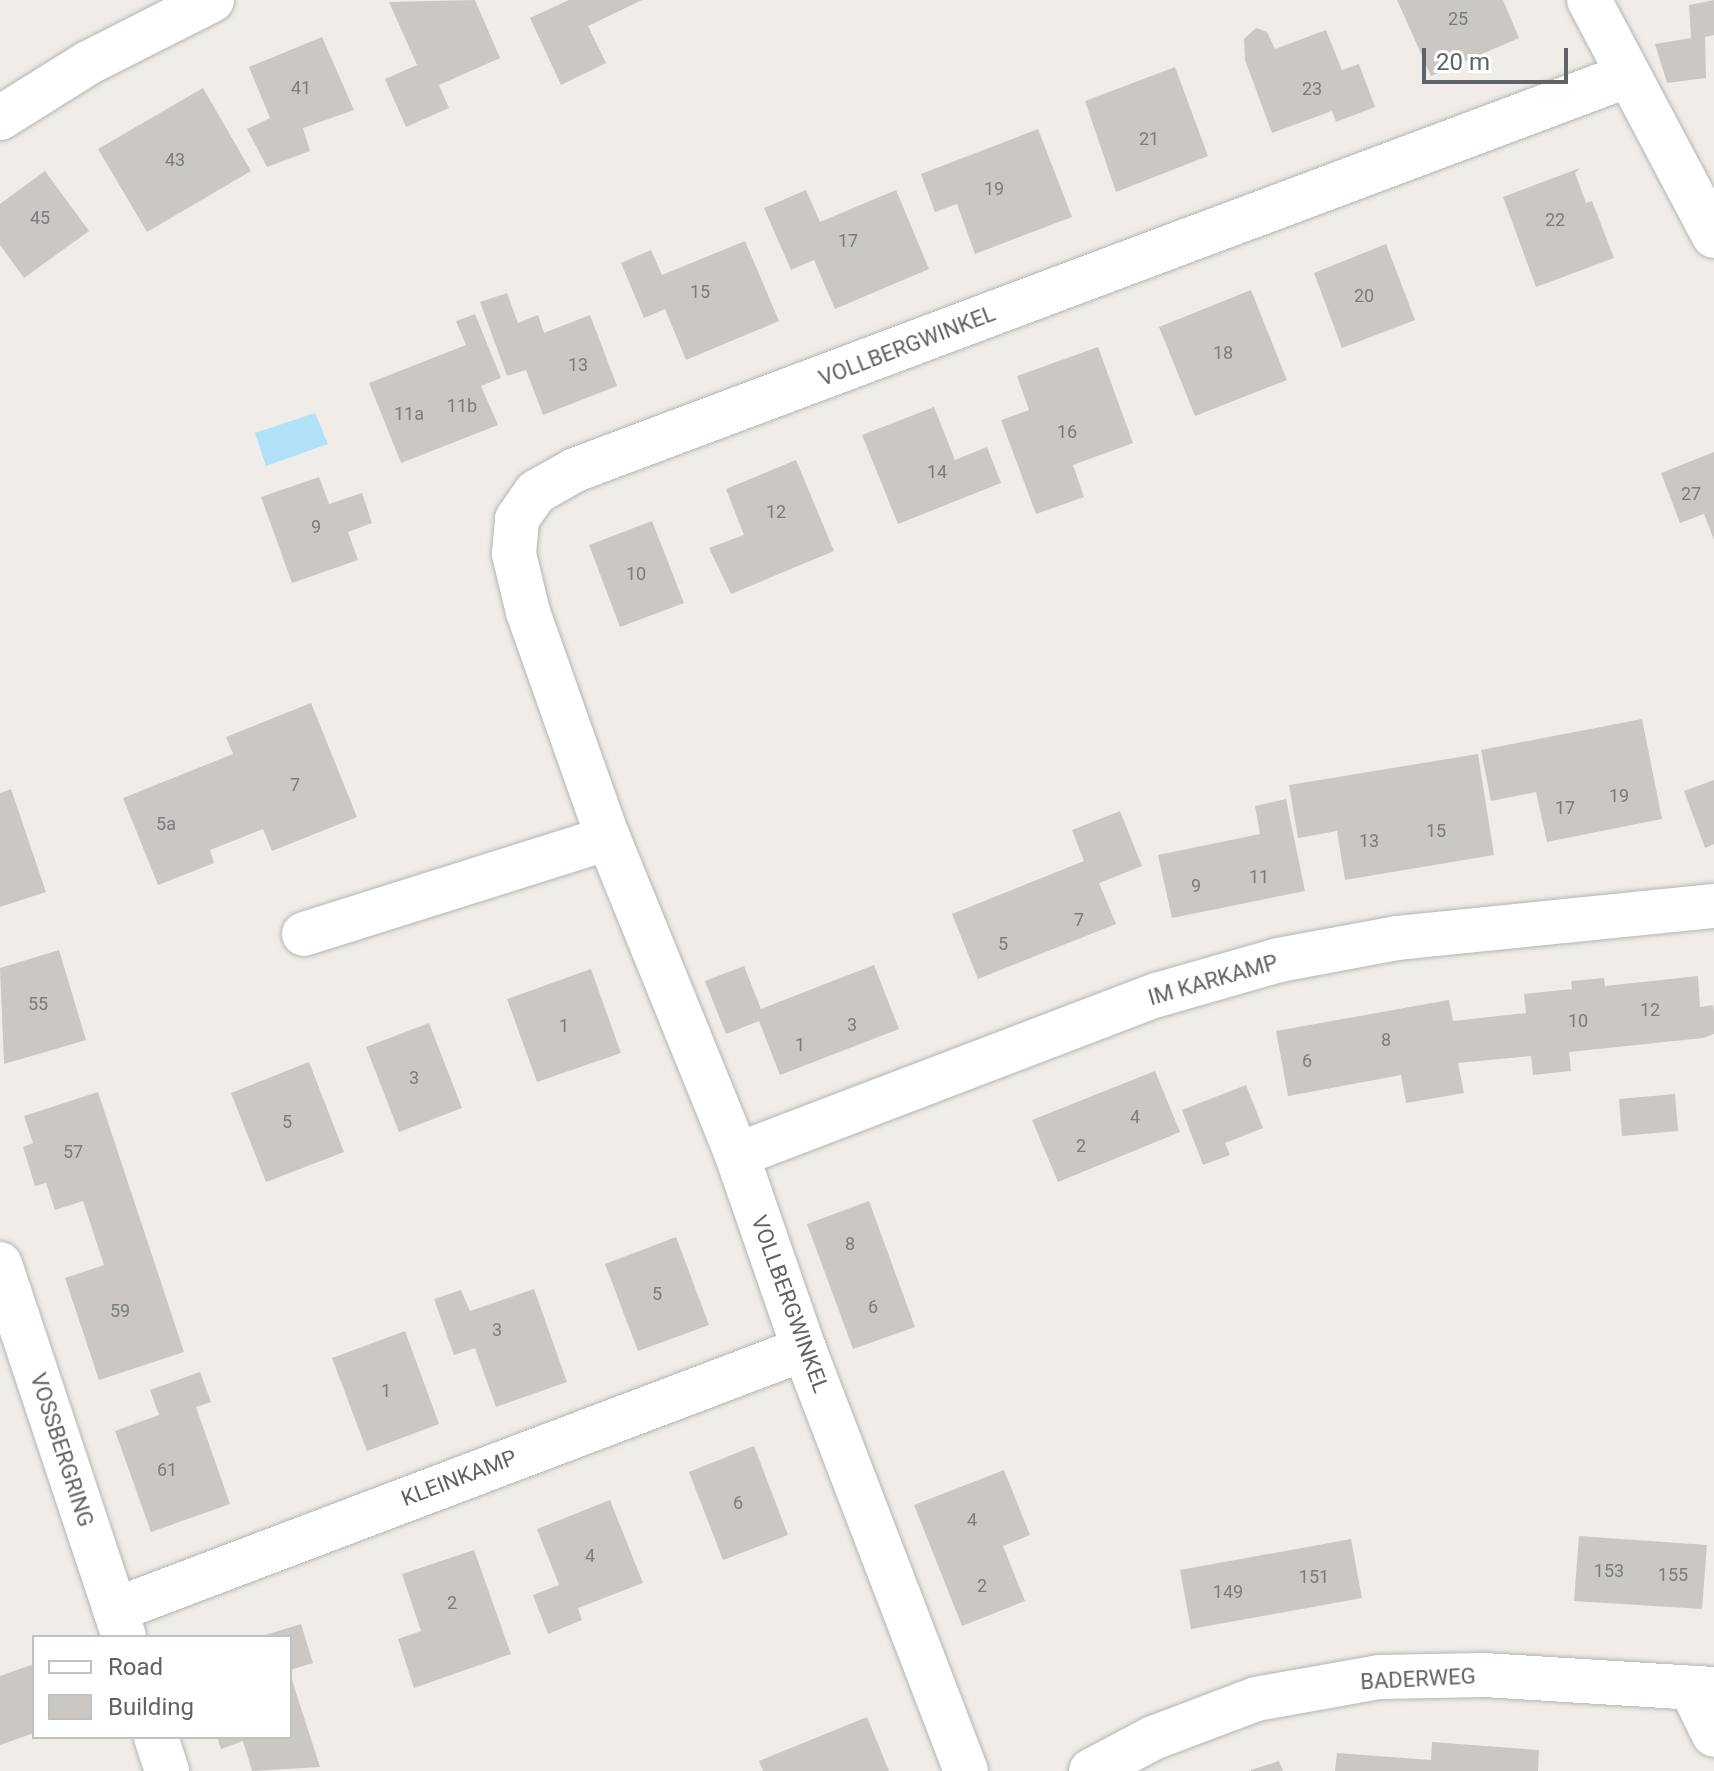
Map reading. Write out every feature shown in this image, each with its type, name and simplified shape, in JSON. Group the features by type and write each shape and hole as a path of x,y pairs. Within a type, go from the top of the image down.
{"street":[{"path":"0,118 88,63 212,0"},
{"path":"1589,0 1626,76 1714,236"},
{"name":"VOLLBERGWINKEL","path":"966,1771 804,1349 737,1155 608,838 528,612 514,554 517,519 536,492 575,470 1626,76"},
{"path":"304,934 608,838"},
{"name":"IM KARKAMP","path":"737,1155 1157,995 1279,960 1398,938 1714,906"},
{"name":"VOSSBERGRING","path":"0,1264 119,1624"},
{"name":"KLEINKAMP","path":"119,1624 804,1349"},
{"name":"BADERWEG","path":"1091,1771 1153,1738 1256,1699 1380,1677 1484,1675 1702,1688"},
{"path":"1702,1688 1714,1735"},
{"path":"157,1739 167,1771"}],"water":[{"path":"315,413 328,444 266,466 255,433"}],"building":[{"path":"475,0 500,58 439,85 449,108 406,127 385,79 417,65 389,2"},
{"path":"569,0 642,0 588,26 606,63 561,85 530,18"},
{"path":"1397,0 1503,0 1519,38 1431,76"},
{"path":"1714,0 1714,35 1705,37 1706,78 1667,83 1655,44 1691,38 1689,5"},
{"path":"1256,28 1267,32 1275,49 1326,30 1342,70 1359,64 1375,107 1336,122 1332,111 1272,133 1245,60 1244,39"},
{"path":"322,37 354,110 303,128 310,151 267,167 247,129 270,118 249,67"},
{"path":"1175,67 1208,156 1116,192 1085,101"},
{"path":"203,88 251,171 147,232 98,149"},
{"path":"1038,129 1072,217 975,254 957,204 935,212 921,174"},
{"path":"1580,168 1575,173 1586,203 1592,201 1614,258 1536,287 1503,197"},
{"path":"45,171 89,231 24,278 0,245 0,204"},
{"path":"806,190 820,222 896,190 929,269 835,309 814,260 791,270 764,208"},
{"path":"745,241 779,321 686,360 665,309 644,318 621,263 651,250 662,275"},
{"path":"1386,244 1415,320 1342,348 1314,273"},
{"path":"1251,290 1287,380 1195,416 1159,327"},
{"path":"507,293 518,323 538,315 544,333 590,315 617,386 543,415 526,370 507,376 480,302"},
{"path":"475,314 501,378 481,386 498,425 401,463 369,383 466,345 456,321"},
{"path":"1098,347 1133,443 1073,465 1084,497 1036,514 1001,420 1029,410 1017,376"},
{"path":"934,407 955,460 987,447 1001,483 898,524 862,435"},
{"path":"1714,452 1714,540 1704,514 1680,523 1661,473"},
{"path":"796,460 834,551 731,594 709,548 744,535 726,489"},
{"path":"319,477 329,504 362,493 372,523 348,532 358,560 292,583 261,497"},
{"path":"652,521 684,603 620,627 589,545"},
{"path":"311,703 357,817 272,851 263,829 210,850 214,863 158,885 123,798 233,754 226,737"},
{"path":"1642,719 1662,819 1547,842 1536,792 1491,801 1481,750"},
{"path":"1478,754 1494,855 1345,880 1337,831 1298,838 1289,785"},
{"path":"1714,780 1714,844 1705,848 1684,791"},
{"path":"11,789 46,892 0,907 0,793"},
{"path":"1286,799 1305,891 1172,918 1158,855 1260,834 1255,806"},
{"path":"1120,811 1142,866 1099,883 1116,924 978,979 952,914 1084,861 1072,830"},
{"path":"59,950 86,1040 4,1064 0,968"},
{"path":"874,965 899,1029 780,1075 759,1021 726,1034 705,981 744,966 761,1009"},
{"path":"591,969 621,1053 537,1082 507,999"},
{"path":"1698,976 1700,1007 1713,1005 1714,1014 1714,1034 1703,1038 1569,1052 1571,1071 1533,1075 1531,1056 1458,1063 1464,1093 1406,1103 1401,1075 1288,1096 1276,1031 1449,1000 1453,1021 1526,1013 1524,994 1572,989 1571,981 1604,978 1605,986"},
{"path":"429,1023 462,1108 399,1132 366,1047"},
{"path":"309,1062 344,1152 266,1182 231,1093"},
{"path":"1155,1071 1180,1132 1058,1182 1032,1120"},
{"path":"1246,1085 1263,1128 1225,1143 1230,1155 1203,1165 1182,1110"},
{"path":"98,1092 184,1352 99,1380 65,1278 104,1265 83,1201 55,1210 46,1183 35,1186 23,1147 33,1143 24,1116"},
{"path":"1675,1094 1678,1131 1622,1136 1619,1099"},
{"path":"869,1201 915,1327 853,1349 807,1224"},
{"path":"676,1237 709,1325 638,1351 605,1264"},
{"path":"534,1289 567,1382 496,1407 475,1348 454,1355 434,1299 461,1290 470,1311"},
{"path":"405,1331 439,1424 367,1451 332,1358"},
{"path":"200,1372 211,1402 196,1407 230,1504 151,1532 115,1431 159,1415 150,1390"},
{"path":"754,1446 788,1535 723,1560 689,1472"},
{"path":"1004,1470 1030,1535 1003,1546 1025,1601 962,1626 914,1505"},
{"path":"610,1500 643,1583 578,1608 582,1620 548,1634 533,1595 559,1585 537,1529"},
{"path":"1579,1536 1707,1545 1702,1609 1574,1601"},
{"path":"1351,1539 1362,1598 1191,1629 1180,1570"},
{"path":"474,1550 511,1654 414,1688 398,1639 421,1631 402,1574"},
{"path":"301,1624 313,1663 292,1669 292,1635 265,1635"},
{"path":"32,1665 32,1734 0,1745 0,1676"},
{"path":"292,1680 320,1767 252,1771 243,1741 221,1749 218,1739 292,1739"},
{"path":"867,1717 889,1771 763,1771 759,1761"},
{"path":"1432,1742 1539,1750 1538,1771 1335,1771 1337,1753 1431,1760"},
{"path":"1279,1761 1283,1771 1251,1771 1251,1770"}]}
